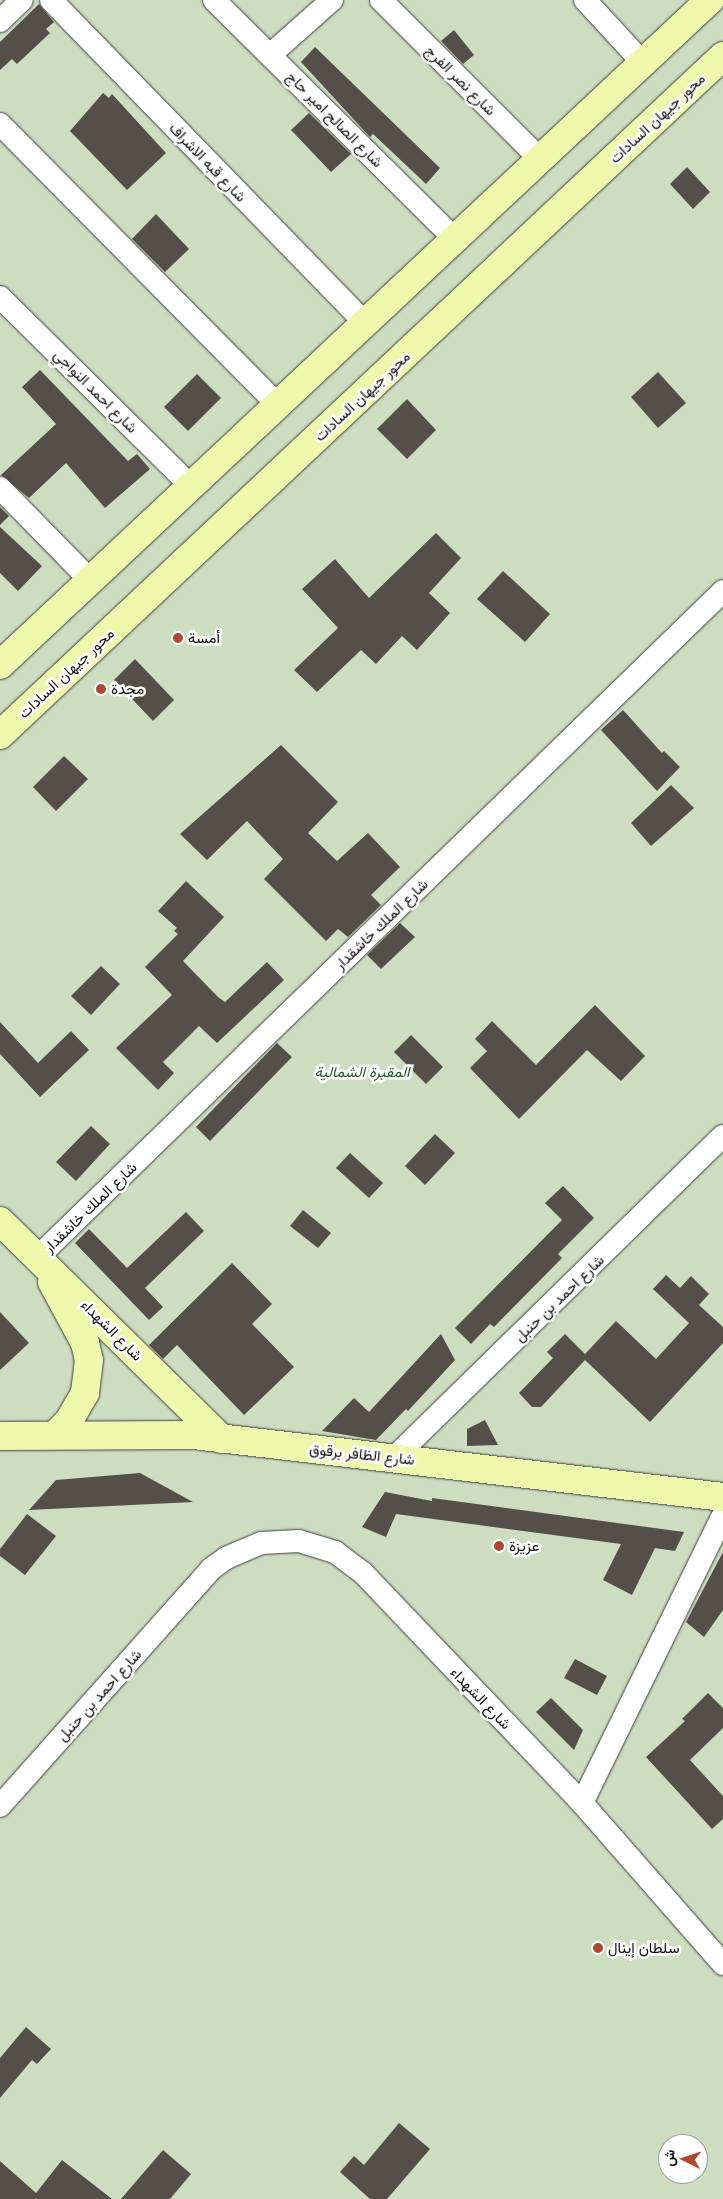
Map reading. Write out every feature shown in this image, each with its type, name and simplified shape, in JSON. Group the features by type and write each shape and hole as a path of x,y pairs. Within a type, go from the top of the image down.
{"main road":[{"path":"1,662 710,0"},
{"name":"محور جيهان السادات","path":"0,735 723,56"},
{"name":"شارع الشهداء","path":"0,1222 38,1257 222,1439"},
{"path":"38,1257 85,1343 88,1360 85,1393 68,1422 56,1434"},
{"name":"شارع الظافر برقوق","path":"0,1436 56,1434 192,1435 723,1497"}],"street":[{"path":"0,21 22,0"},
{"name":"شارع قبه الاشراف","path":"51,0 365,323"},
{"name":"شارع الصالح امير حاج","path":"214,0 455,239"},
{"path":"270,55 332,0"},
{"name":"شارع نصر الفرج","path":"381,0 540,159"},
{"path":"585,0 643,63"},
{"path":"0,124 278,405"},
{"name":"شارع احمد النواجي","path":"0,297 191,486"},
{"path":"0,488 90,580"},
{"name":"شارع الملك خاشقدار","path":"38,1257 723,591"},
{"name":"شارع احمد بن حنبل","path":"394,1458 723,1136"},
{"path":"582,1803 723,1515"},
{"name":"شارع الشهداء","path":"198,1584 226,1558 261,1543 299,1541 335,1552 363,1573 582,1803 723,1964"},
{"name":"شارع احمد بن حنبل","path":"0,1806 198,1584"}],"green space":[{"name":"المقبرة الشمالية","path":"0,0 723,0 723,2199 0,2199"}],"building":[{"path":"39,4 54,22 46,29 50,33 17,64 12,59 0,70 0,42"},
{"path":"454,30 474,55 463,64 441,41"},
{"path":"315,47 440,168 426,184 373,134 370,137 301,62"},
{"path":"103,93 109,98 112,94 166,153 127,190 70,131"},
{"path":"309,113 351,154 331,172 291,130"},
{"path":"687,167 710,192 693,209 670,184"},
{"path":"156,214 189,249 165,272 132,239"},
{"path":"40,370 128,461 137,454 150,469 105,508 66,463 29,498 1,475 56,424 22,387"},
{"path":"658,372 686,403 658,428 631,397"},
{"path":"197,374 221,398 188,431 164,407"},
{"path":"407,399 436,430 407,459 377,429"},
{"path":"0,507 9,516 0,525"},
{"path":"0,527 42,566 18,591 0,573"},
{"path":"436,533 461,558 429,593 450,613 417,650 402,636 376,664 361,650 317,692 294,670 338,628 302,589 335,559 369,598"},
{"path":"503,571 550,614 525,642 477,599"},
{"path":"135,659 174,700 153,721 114,680"},
{"path":"623,710 662,753 664,751 680,767 657,791 601,730"},
{"path":"281,745 338,802 308,833 337,861 368,833 400,867 371,895 381,905 348,937 338,929 326,941 264,879 283,859 247,821 207,860 180,834"},
{"path":"64,756 88,779 56,811 33,787"},
{"path":"671,785 694,808 651,846 631,823"},
{"path":"186,881 224,917 183,961 218,997 225,1002 267,962 284,980 217,1043 199,1026 163,1062 174,1073 158,1090 116,1048 172,995 145,967 178,934 174,931 177,928 158,911"},
{"path":"400,923 415,937 381,969 367,955"},
{"path":"101,966 120,984 91,1015 71,996"},
{"path":"595,1005 645,1056 621,1081 587,1050 519,1119 470,1068 487,1051 475,1039 492,1021 536,1065"},
{"path":"0,1022 38,1063 71,1031 89,1050 40,1097 0,1054"},
{"path":"411,1035 443,1067 426,1084 394,1052"},
{"path":"277,1043 292,1057 210,1141 196,1127"},
{"path":"91,1126 110,1144 76,1181 56,1162"},
{"path":"435,1134 455,1153 425,1185 405,1166"},
{"path":"350,1153 383,1183 369,1198 336,1168"},
{"path":"563,1186 594,1218 558,1254 562,1258 494,1327 490,1324 471,1344 455,1328 562,1220 545,1203"},
{"path":"303,1210 331,1233 318,1248 290,1226"},
{"path":"186,1212 204,1231 145,1288 163,1307 149,1320 75,1243 89,1229 127,1268"},
{"path":"232,1263 272,1304 252,1324 294,1367 244,1415 177,1345 163,1359 149,1345"},
{"path":"666,1275 680,1288 691,1276 709,1294 699,1305 723,1327 723,1343 650,1422 585,1360 541,1407 532,1407 519,1393 553,1358 547,1352 565,1334 585,1354 616,1321 656,1359 689,1323 653,1289"},
{"path":"0,1312 29,1343 0,1370"},
{"path":"441,1334 455,1360 408,1411 406,1409 376,1440 322,1431 354,1398 369,1412"},
{"path":"485,1420 498,1445 467,1446 467,1429"},
{"path":"140,1473 193,1502 29,1510 56,1480"},
{"path":"385,1492 432,1501 432,1498 684,1532 675,1551 655,1548 632,1595 603,1580 621,1544 396,1514 386,1537 362,1527"},
{"path":"27,1514 56,1536 25,1575 0,1556 0,1549"},
{"path":"723,1552 723,1610 704,1637 686,1622"},
{"path":"575,1659 607,1676 597,1695 564,1678"},
{"path":"708,1693 723,1708 723,1728 690,1760 723,1796 723,1819 712,1829 646,1757 685,1721 682,1719"},
{"path":"551,1698 583,1730 574,1750 536,1712"},
{"path":"26,2027 51,2049 37,2064 32,2060 0,2098 0,2058"},
{"path":"399,2123 430,2149 387,2199 370,2199 340,2172 354,2156 364,2165"},
{"path":"163,2150 191,2174 170,2199 121,2199"},
{"path":"62,2160 112,2199 0,2199 0,2161 36,2193"}],"place":[{"name":"أمسة","path":"178,638"},
{"name":"مجدة","path":"101,689"},
{"name":"عزيزة","path":"499,1546"},
{"name":"سلطان إينال","path":"598,1948"}]}
